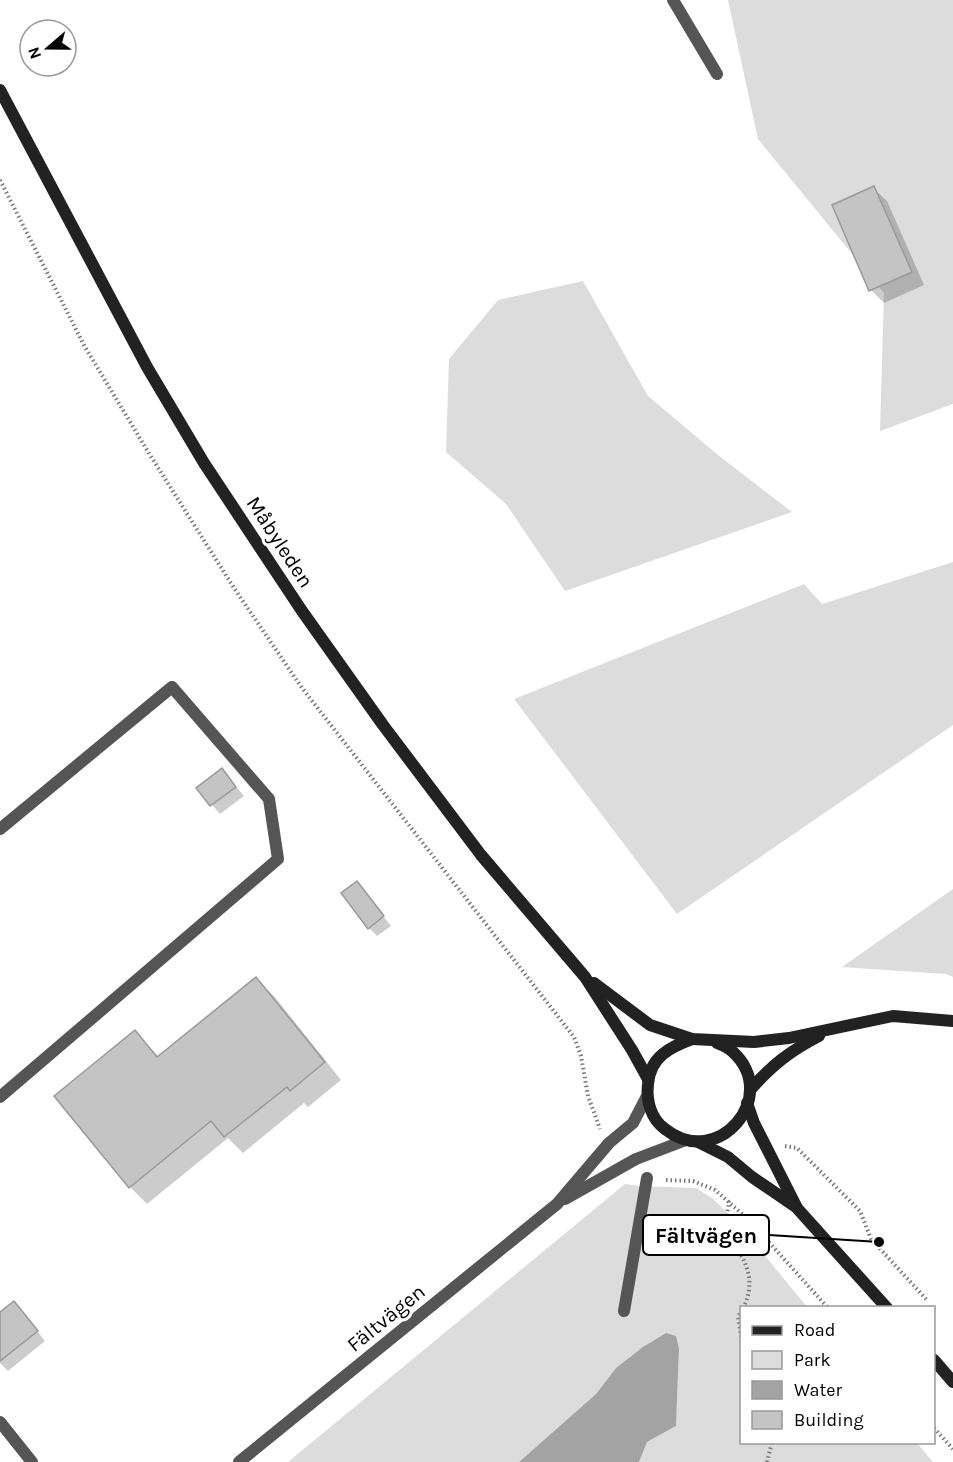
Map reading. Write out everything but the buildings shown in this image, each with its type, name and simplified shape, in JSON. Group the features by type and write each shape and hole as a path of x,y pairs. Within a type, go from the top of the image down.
{"street":[{"path":"673,0 717,74"},
{"name":"Måbyleden","path":"0,90 147,367 204,463 295,601 382,725 481,855 585,977 633,1050 648,1079"},
{"path":"0,829 172,687 269,800 278,859 0,1097"},
{"name":"Måbyleden","path":"585,977 650,1025 692,1039 713,1041 732,1051 746,1071 750,1090"},
{"path":"713,1041 754,1042 789,1038 893,1016 953,1021"},
{"path":"691,1141 710,1141 723,1136 736,1125 746,1111 750,1090 772,1066 794,1049 837,1027"},
{"path":"692,1039 670,1047 655,1062 648,1079 647,1096 652,1114 662,1127 675,1137 691,1141 728,1157 752,1177 796,1207 884,1306"},
{"name":"Fältvägen","path":"239,1462 556,1204 609,1143 633,1123 647,1096"},
{"path":"747,1104 754,1123 796,1207"},
{"name":"Fältvägen","path":"556,1204 636,1160 691,1141"},
{"path":"624,1311 647,1178"},
{"path":"935,1362 953,1382"},
{"path":"0,1422 32,1462"}],"path":[{"path":"0,180 85,347 234,588 302,688 559,1018"},
{"path":"781,1147 797,1148 860,1211 871,1239 927,1300"},
{"path":"729,1201 726,1218 727,1233 751,1278 748,1299 744,1306"},
{"path":"749,1220 826,1306"},
{"path":"740,1313 738,1317 740,1334"},
{"path":"935,1430 953,1449"},
{"path":"766,1462 772,1444"}],"green space":[{"path":"728,0 953,0 953,404 880,431 884,293 758,139"},
{"path":"583,281 648,396 718,455 792,512 565,591 506,504 446,452 449,359 498,300"},
{"path":"953,562 953,725 677,914 514,699 804,584 822,604"},
{"path":"953,889 953,977 946,974 842,967"},
{"path":"625,1184 696,1188 712,1198 739,1224 806,1306 740,1306 740,1444 918,1444 933,1462 639,1462 647,1442 676,1426 679,1349 616,1368 596,1394 519,1462 288,1462"}],"water":[{"path":"666,1333 676,1336 679,1349 676,1426 647,1442 639,1462 519,1462 596,1394 616,1368"}],"place":[{"name":"Fältvägen","path":"879,1242"}]}
